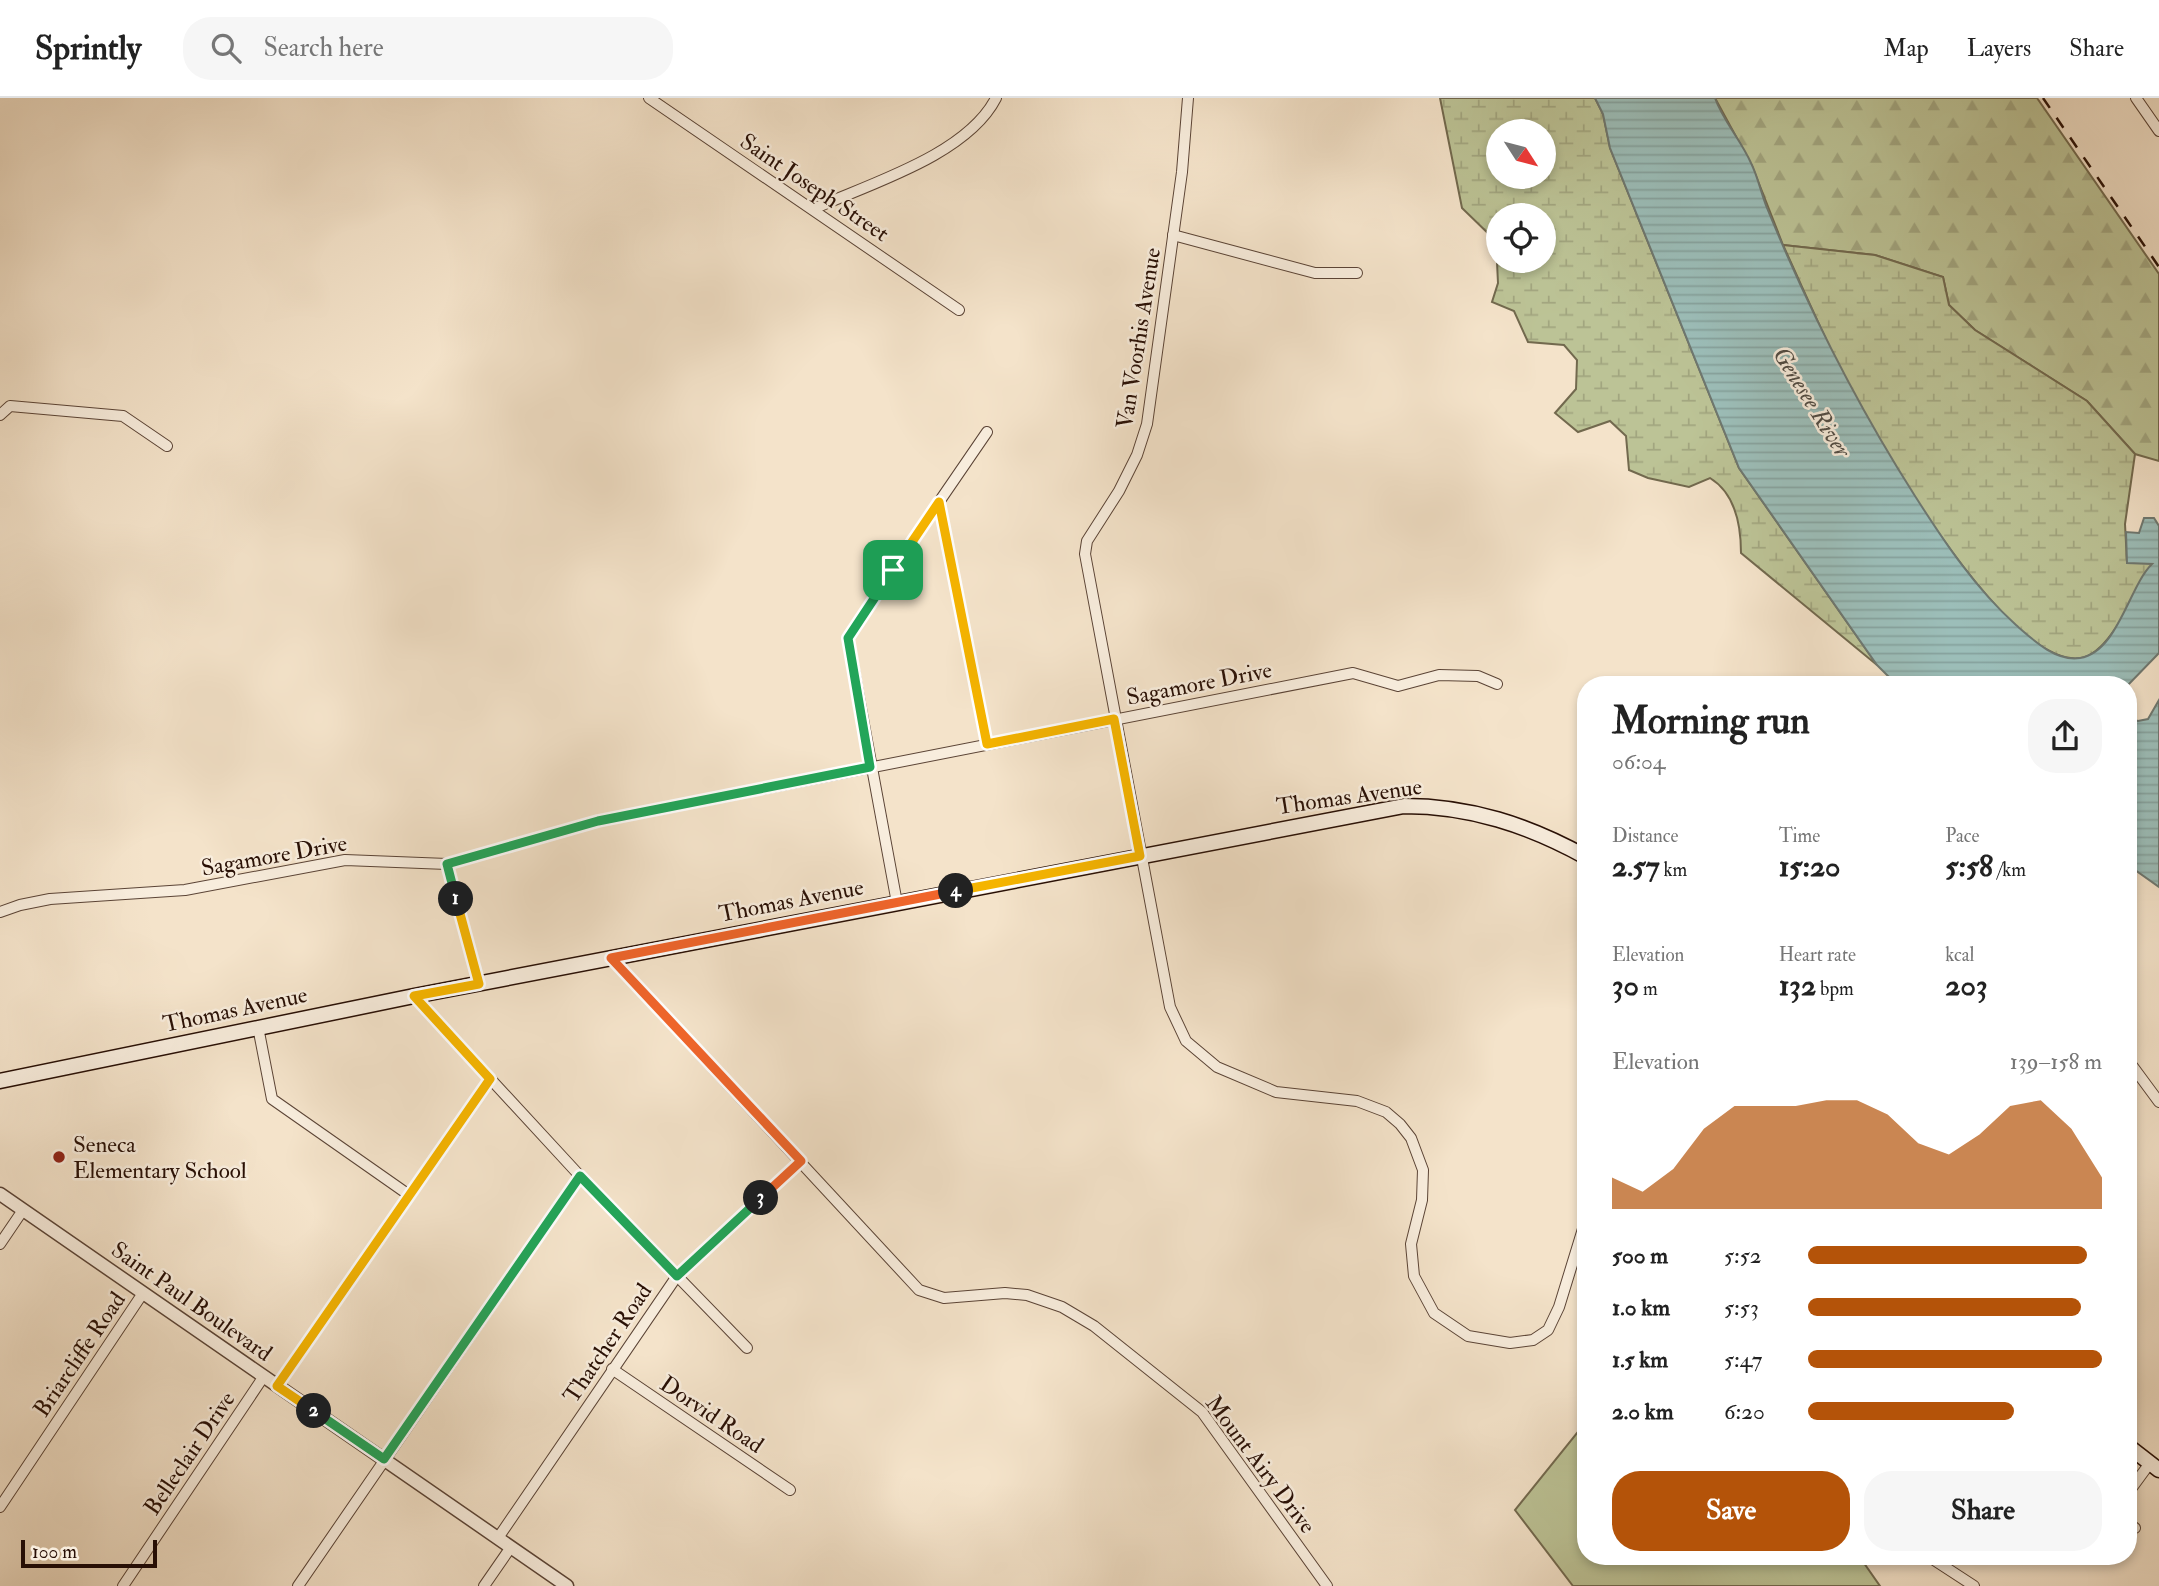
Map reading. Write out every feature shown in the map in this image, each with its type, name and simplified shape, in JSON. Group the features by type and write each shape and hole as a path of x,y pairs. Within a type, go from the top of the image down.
{"main road":[{"name":"Thomas Avenue","path":"0,1081 414,996 1366,812 1435,806 1463,808 1531,830 1577,853"},
{"path":"2137,1453 2155,1466"}],"street":[{"name":"Saint Joseph Street","path":"649,98 959,310"},
{"path":"813,209 947,146 980,121 996,98"},
{"name":"Van Voorhis Avenue","path":"1188,98 1188,124 1146,424 1137,455 1086,547 1087,578 1170,1007 1179,1030 1193,1049 1217,1067 1276,1092 1350,1100 1371,1105 1386,1112 1411,1139 1423,1170 1424,1185 1413,1227 1411,1262 1426,1302 1445,1323 1468,1336 1494,1343 1522,1342 1541,1336 1555,1321 1577,1249"},
{"path":"2136,98 2159,131"},
{"name":"Van Voorhis Avenue","path":"1173,235 1315,273 1357,273"},
{"path":"0,415 10,406 123,416 167,446"},
{"path":"897,902 848,638 987,432"},
{"path":"939,502 987,744"},
{"name":"Sagamore Drive","path":"0,912 50,899 185,890 345,860 447,864 598,821 1353,673 1398,686 1438,675 1478,676 1497,684"},
{"path":"447,864 479,984"},
{"name":"Mount Airy Drive","path":"611,958 912,1283 927,1294 944,1298 1005,1293 1046,1300 1094,1326 1184,1396 1223,1438 1327,1586"},
{"path":"414,996 580,1176 747,1348"},
{"path":"258,1027 272,1099 409,1195"},
{"path":"2137,1072 2159,1102"},
{"path":"277,1386 490,1079"},
{"name":"Thatcher Road","path":"498,1538 677,1276 801,1161"},
{"path":"298,1586 580,1176"},
{"name":"Saint Paul Boulevard","path":"0,1194 567,1586"},
{"path":"0,1244 23,1210"},
{"name":"Briarcliffe Road","path":"0,1507 143,1293"},
{"name":"Dorvid Road","path":"612,1369 790,1490"},
{"name":"Belleclair Drive","path":"123,1586 264,1376"},
{"path":"2137,1484 2155,1466"},
{"path":"484,1586 511,1547"},
{"path":"1942,1565 1974,1586"}],"green space":[{"path":"1440,98 1595,98 1603,114 1610,148 1739,468 1877,665 1741,553 1735,511 1719,485 1710,478 1689,487 1648,478 1629,470 1626,436 1610,421 1578,432 1555,413 1576,389 1577,360 1564,345 1528,342 1514,311 1492,302 1498,283 1498,273 1556,273 1556,203 1486,203 1486,231 1462,208"},
{"path":"1715,98 2037,98 2159,274 2159,461 2135,454 2087,401 1975,330 1949,305 1943,277 1875,255 1783,245 1752,166"},
{"path":"1783,245 1875,255 1943,277 1949,305 1975,330 2087,401 2135,454 2125,524 2127,562 2153,563 2113,632 2092,653 2081,658 2052,652 2020,629 1986,594 1952,552 1891,461 1853,395"},
{"path":"1577,1433 1577,1565 1865,1565 1880,1586 1573,1586 1515,1510"}],"water":[{"name":"Genesee River","path":"1595,98 1715,98 1751,163 1767,208 1817,319 1853,391 1894,462 1961,564 2001,611 2037,643 2062,657 2071,658 2093,653 2104,644 2152,564 2127,563 2126,532 2139,533 2144,518 2154,518 2159,526 2159,653 2137,676 1888,676 1877,665 1739,468 1610,148 1603,114"},
{"path":"2159,700 2159,887 2137,871 2137,721 2148,719"}],"railway":[{"path":"2043,98 2159,267"}],"place":[{"name":"Seneca Elementary School","path":"59,1157"}],"route":[{"path":"939,502 987,744 1114,719 1140,856 611,958 801,1161 677,1276 580,1176 384,1459 277,1386 490,1079 414,996 479,984 447,864 598,821 870,767 848,638 893,570 939,502"}]}
